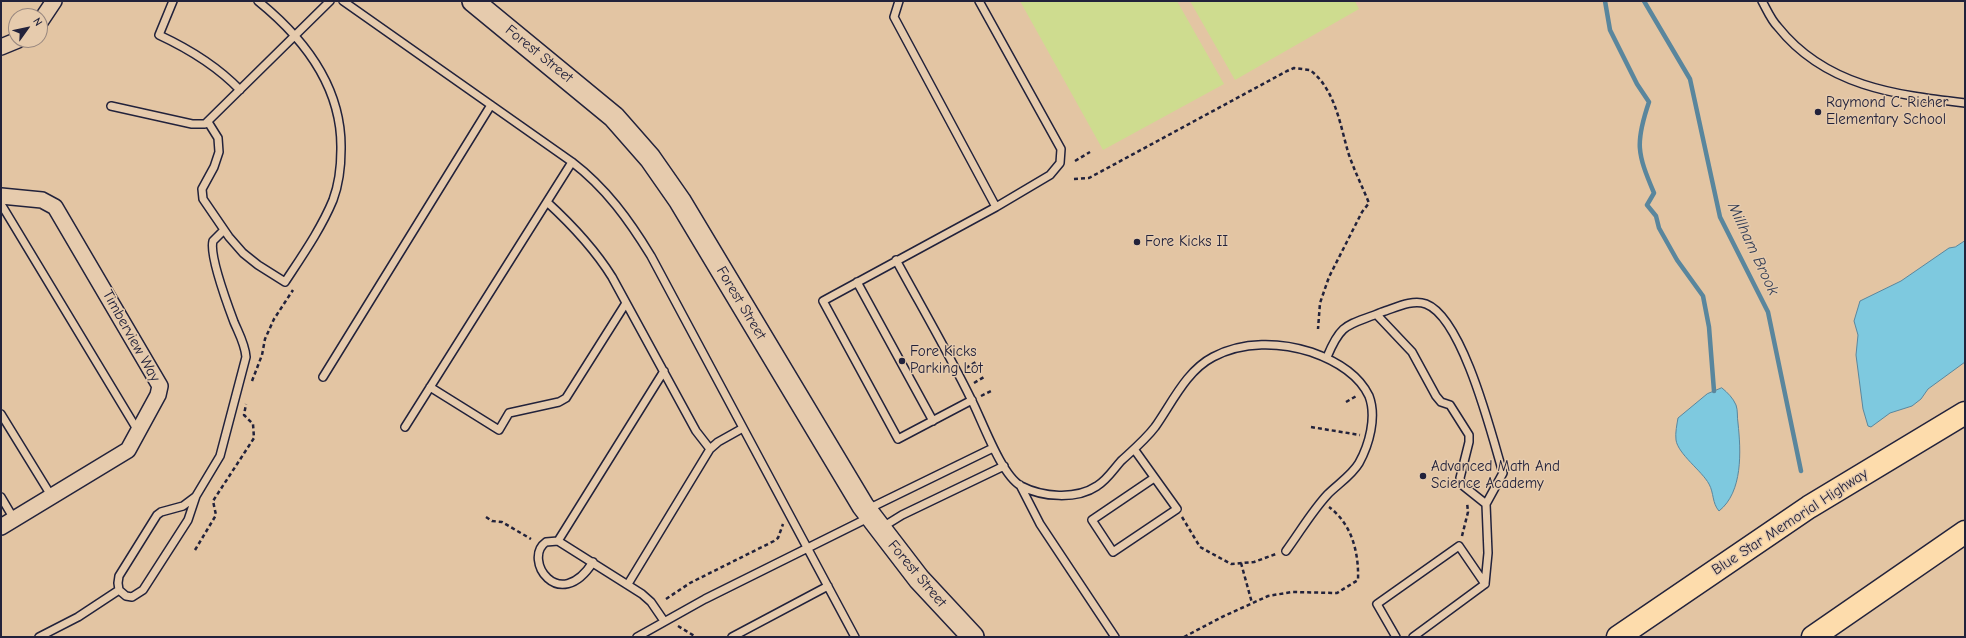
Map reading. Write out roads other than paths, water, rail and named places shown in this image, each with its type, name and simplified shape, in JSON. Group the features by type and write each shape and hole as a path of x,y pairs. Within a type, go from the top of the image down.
{"highway":[{"name":"Blue Star Memorial Highway","path":"1618,637 1809,507 1965,413"},
{"path":"1814,637 1965,532"}],"main road":[{"name":"Forest Street","path":"473,1 605,110 630,133 650,158 680,201 872,518 930,592 973,637"}],"street":[{"path":"48,10 54,1"},
{"name":"Timberview Way","path":"1,196 42,200 55,207 158,380 160,386 158,395 131,448 1,527"}],"lane":[{"path":"173,1 159,35 199,57 227,77 240,90"},
{"path":"208,122 218,138 219,152 214,167 202,189 202,196 224,230 248,258 286,282 324,218 333,199 341,162 341,142 338,113 323,73 296,35 258,1"},
{"path":"111,106 196,125 208,122 330,1"},
{"path":"343,1 572,162 602,188 633,228 656,265 855,637"},
{"path":"899,1 894,17 996,207"},
{"path":"972,400 898,439 823,300 996,207 1050,175 1060,163 1061,149 979,1"},
{"path":"1762,1 1777,27 1811,60 1859,84 1901,95 1965,103"},
{"path":"323,377 491,104"},
{"path":"405,427 572,162"},
{"path":"547,202 593,248 626,303 696,431 710,450"},
{"path":"1,204 139,432"},
{"path":"196,496 183,506 163,511 157,515 120,576 118,583 119,590 126,596 132,597 138,595 143,590 188,520 196,496 221,453 246,361 244,344 231,314 212,252 213,241 224,230"},
{"path":"896,260 972,400 994,448 1010,477 1020,486 1040,524 1115,637"},
{"path":"857,282 933,420"},
{"path":"430,387 499,430 509,413 559,402 566,398 626,303"},
{"path":"1328,358 1336,337 1349,324 1407,304 1426,304 1438,311 1461,346 1480,398 1503,473 1486,504 1488,553 1485,584 1413,637"},
{"path":"1377,315 1412,352 1436,396 1441,402 1450,405 1466,430 1469,442 1460,478 1461,484 1486,504"},
{"path":"1020,486 1050,494 1075,495 1095,488 1106,479 1154,428 1175,395 1200,366 1213,357 1236,348 1263,344 1289,346 1328,358 1342,365 1366,391 1370,399 1373,416 1365,451 1356,468 1322,502 1286,551"},
{"path":"558,541 664,371"},
{"path":"1,414 52,497"},
{"path":"628,584 710,450 718,442 743,428"},
{"path":"637,637 723,590 872,518 994,448"},
{"path":"1134,449 1177,510 1113,552 1092,520 1154,478"},
{"path":"872,518 902,515 1004,466"},
{"path":"1,497 14,519"},
{"path":"593,562 584,575 576,581 562,584 550,580 541,569 539,552 546,542 558,541 593,562 628,584 647,598 664,621"},
{"path":"1396,637 1377,604 1459,546 1485,584"},
{"path":"732,637 828,586"},
{"path":"39,637 78,617 119,590"}],"water":[{"path":"1965,241 1965,362 1928,389 1921,399 1912,406 1890,413 1871,427 1868,426 1863,409 1856,355 1858,335 1854,321 1860,301 1901,281 1949,248 1955,247"},
{"path":"1722,388 1732,398 1737,407 1740,458 1739,470 1733,493 1727,503 1719,511 1715,505 1709,484 1681,451 1676,440 1676,434 1678,418 1707,394"}],"waterway":[{"path":"1605,1 1610,30 1637,84 1649,102 1644,116 1640,138 1641,157 1654,193 1647,205 1656,216 1659,228 1677,260 1703,296 1709,327 1714,391"},
{"name":"Millham Brook","path":"1644,1 1690,79 1720,217 1768,312 1801,471"}],"place":[{"name":"Raymond C. Richer Elementary School","path":"1818,112"},
{"name":"Fore Kicks II","path":"1137,242"},
{"name":"Fore Kicks Parking Lot","path":"902,361"},
{"name":"Advanced Math And Science Academy","path":"1423,476"}]}
